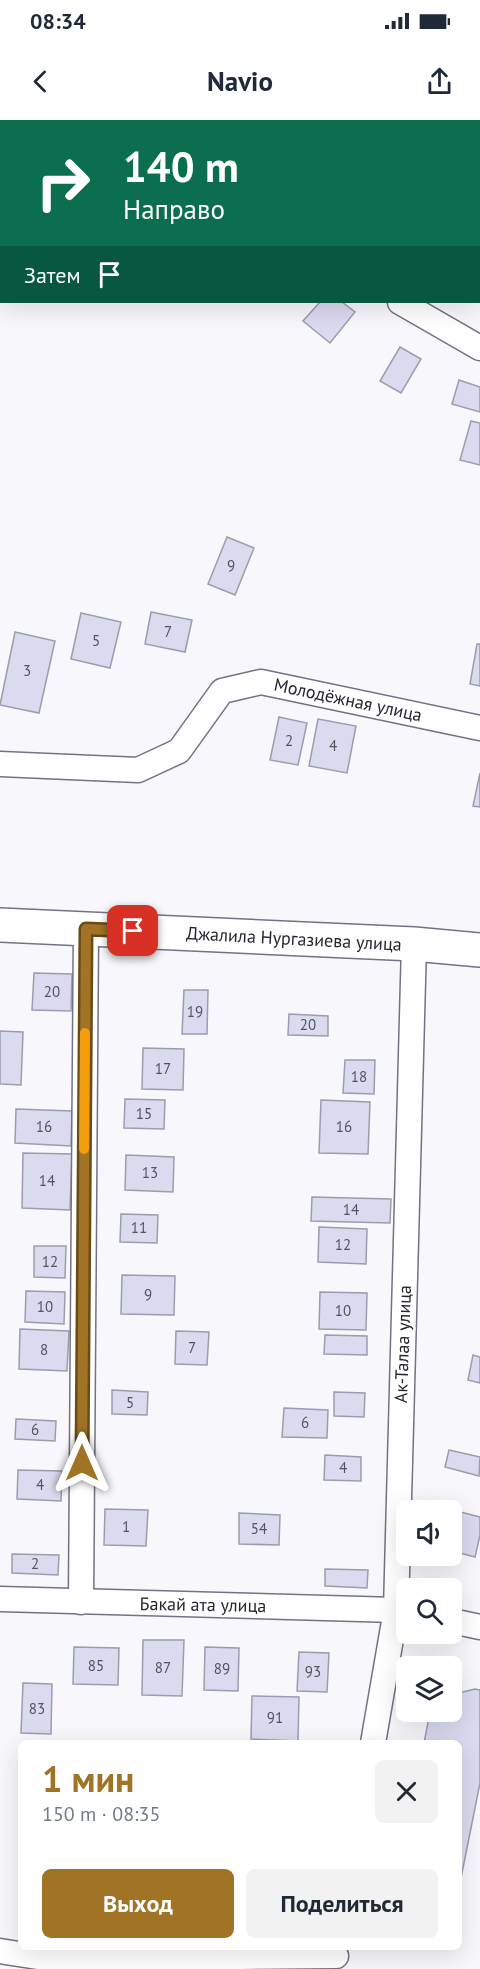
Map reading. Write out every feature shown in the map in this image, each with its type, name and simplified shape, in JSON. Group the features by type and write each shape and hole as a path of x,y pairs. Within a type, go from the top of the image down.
{"street":[{"path":"402,303 480,348"},
{"name":"Молодёжная улица","path":"0,764 138,770 179,752 222,691 261,682 480,728"},
{"name":"Джалила Нургазиева улица","path":"0,925 414,944 480,950"},
{"path":"81,1602 86,929"},
{"name":"Ак-Талаа улица","path":"402,1578 414,944"},
{"name":"Бакай ата улица","path":"0,1599 396,1611"},
{"path":"462,1623 480,1627"},
{"name":"Ак-Талаа улица","path":"374,1740 396,1635"},
{"path":"0,1951 51,1959 336,1958"}],"building":[{"path":"319,303 343,303 355,312 330,343 303,321"},
{"path":"400,347 421,359 401,393 380,381"},
{"path":"459,380 480,387 480,412 452,404"},
{"path":"471,421 480,423 480,465 460,460"},
{"path":"227,537 254,548 235,595 208,584"},
{"path":"151,612 192,620 185,652 145,644"},
{"path":"81,613 121,622 110,668 71,659"},
{"path":"15,632 55,641 39,713 0,705"},
{"path":"477,644 480,644 480,686 470,684"},
{"path":"279,717 307,723 298,765 270,760"},
{"path":"318,719 356,726 347,773 309,766"},
{"path":"480,773 480,807 473,806"},
{"path":"34,973 72,974 71,1011 32,1010"},
{"path":"184,990 208,990 207,1034 182,1034"},
{"path":"289,1014 328,1016 328,1036 288,1035"},
{"path":"0,1031 23,1032 21,1085 0,1084"},
{"path":"143,1048 184,1049 183,1090 142,1089"},
{"path":"345,1060 375,1060 374,1094 343,1093"},
{"path":"125,1099 165,1100 164,1129 124,1128"},
{"path":"321,1100 370,1102 368,1154 319,1153"},
{"path":"16,1109 72,1111 71,1146 15,1143"},
{"path":"23,1153 72,1154 70,1210 22,1208"},
{"path":"126,1155 174,1157 173,1192 125,1190"},
{"path":"312,1197 391,1199 390,1223 311,1221"},
{"path":"121,1214 158,1215 157,1243 120,1242"},
{"path":"319,1227 367,1229 366,1264 318,1262"},
{"path":"34,1246 66,1246 65,1278 34,1277"},
{"path":"122,1275 175,1276 174,1315 121,1314"},
{"path":"26,1291 65,1292 64,1324 25,1322"},
{"path":"320,1292 367,1293 366,1330 319,1329"},
{"path":"20,1329 69,1331 67,1371 19,1369"},
{"path":"176,1331 209,1332 207,1365 175,1364"},
{"path":"325,1335 367,1336 367,1355 324,1354"},
{"path":"473,1355 480,1357 480,1383 468,1380"},
{"path":"112,1390 148,1392 147,1415 112,1414"},
{"path":"334,1392 365,1393 364,1417 334,1416"},
{"path":"284,1408 328,1410 327,1438 282,1437"},
{"path":"16,1419 56,1421 55,1441 15,1439"},
{"path":"449,1450 480,1457 479,1476 445,1467"},
{"path":"325,1455 361,1457 361,1481 324,1480"},
{"path":"18,1470 62,1471 61,1501 17,1499"},
{"path":"105,1509 148,1510 146,1546 104,1545"},
{"path":"462,1512 480,1517 480,1535 475,1557 462,1554"},
{"path":"239,1513 280,1515 279,1545 239,1544"},
{"path":"12,1554 59,1555 58,1575 12,1573"},
{"path":"325,1569 368,1570 367,1588 325,1586"},
{"path":"143,1640 184,1640 182,1696 142,1695"},
{"path":"74,1647 119,1648 118,1685 73,1684"},
{"path":"205,1647 239,1648 238,1691 204,1690"},
{"path":"299,1652 329,1653 327,1692 297,1691"},
{"path":"23,1683 52,1684 51,1734 21,1733"},
{"path":"480,1690 480,1783 462,1873 462,1740 425,1740 428,1722 462,1722 462,1692"},
{"path":"252,1696 299,1697 298,1740 251,1739"}],"slow traffic":[{"path":"84,1149 85,1033"}],"route":[{"path":"82,1463 86,929 133,931"}]}
